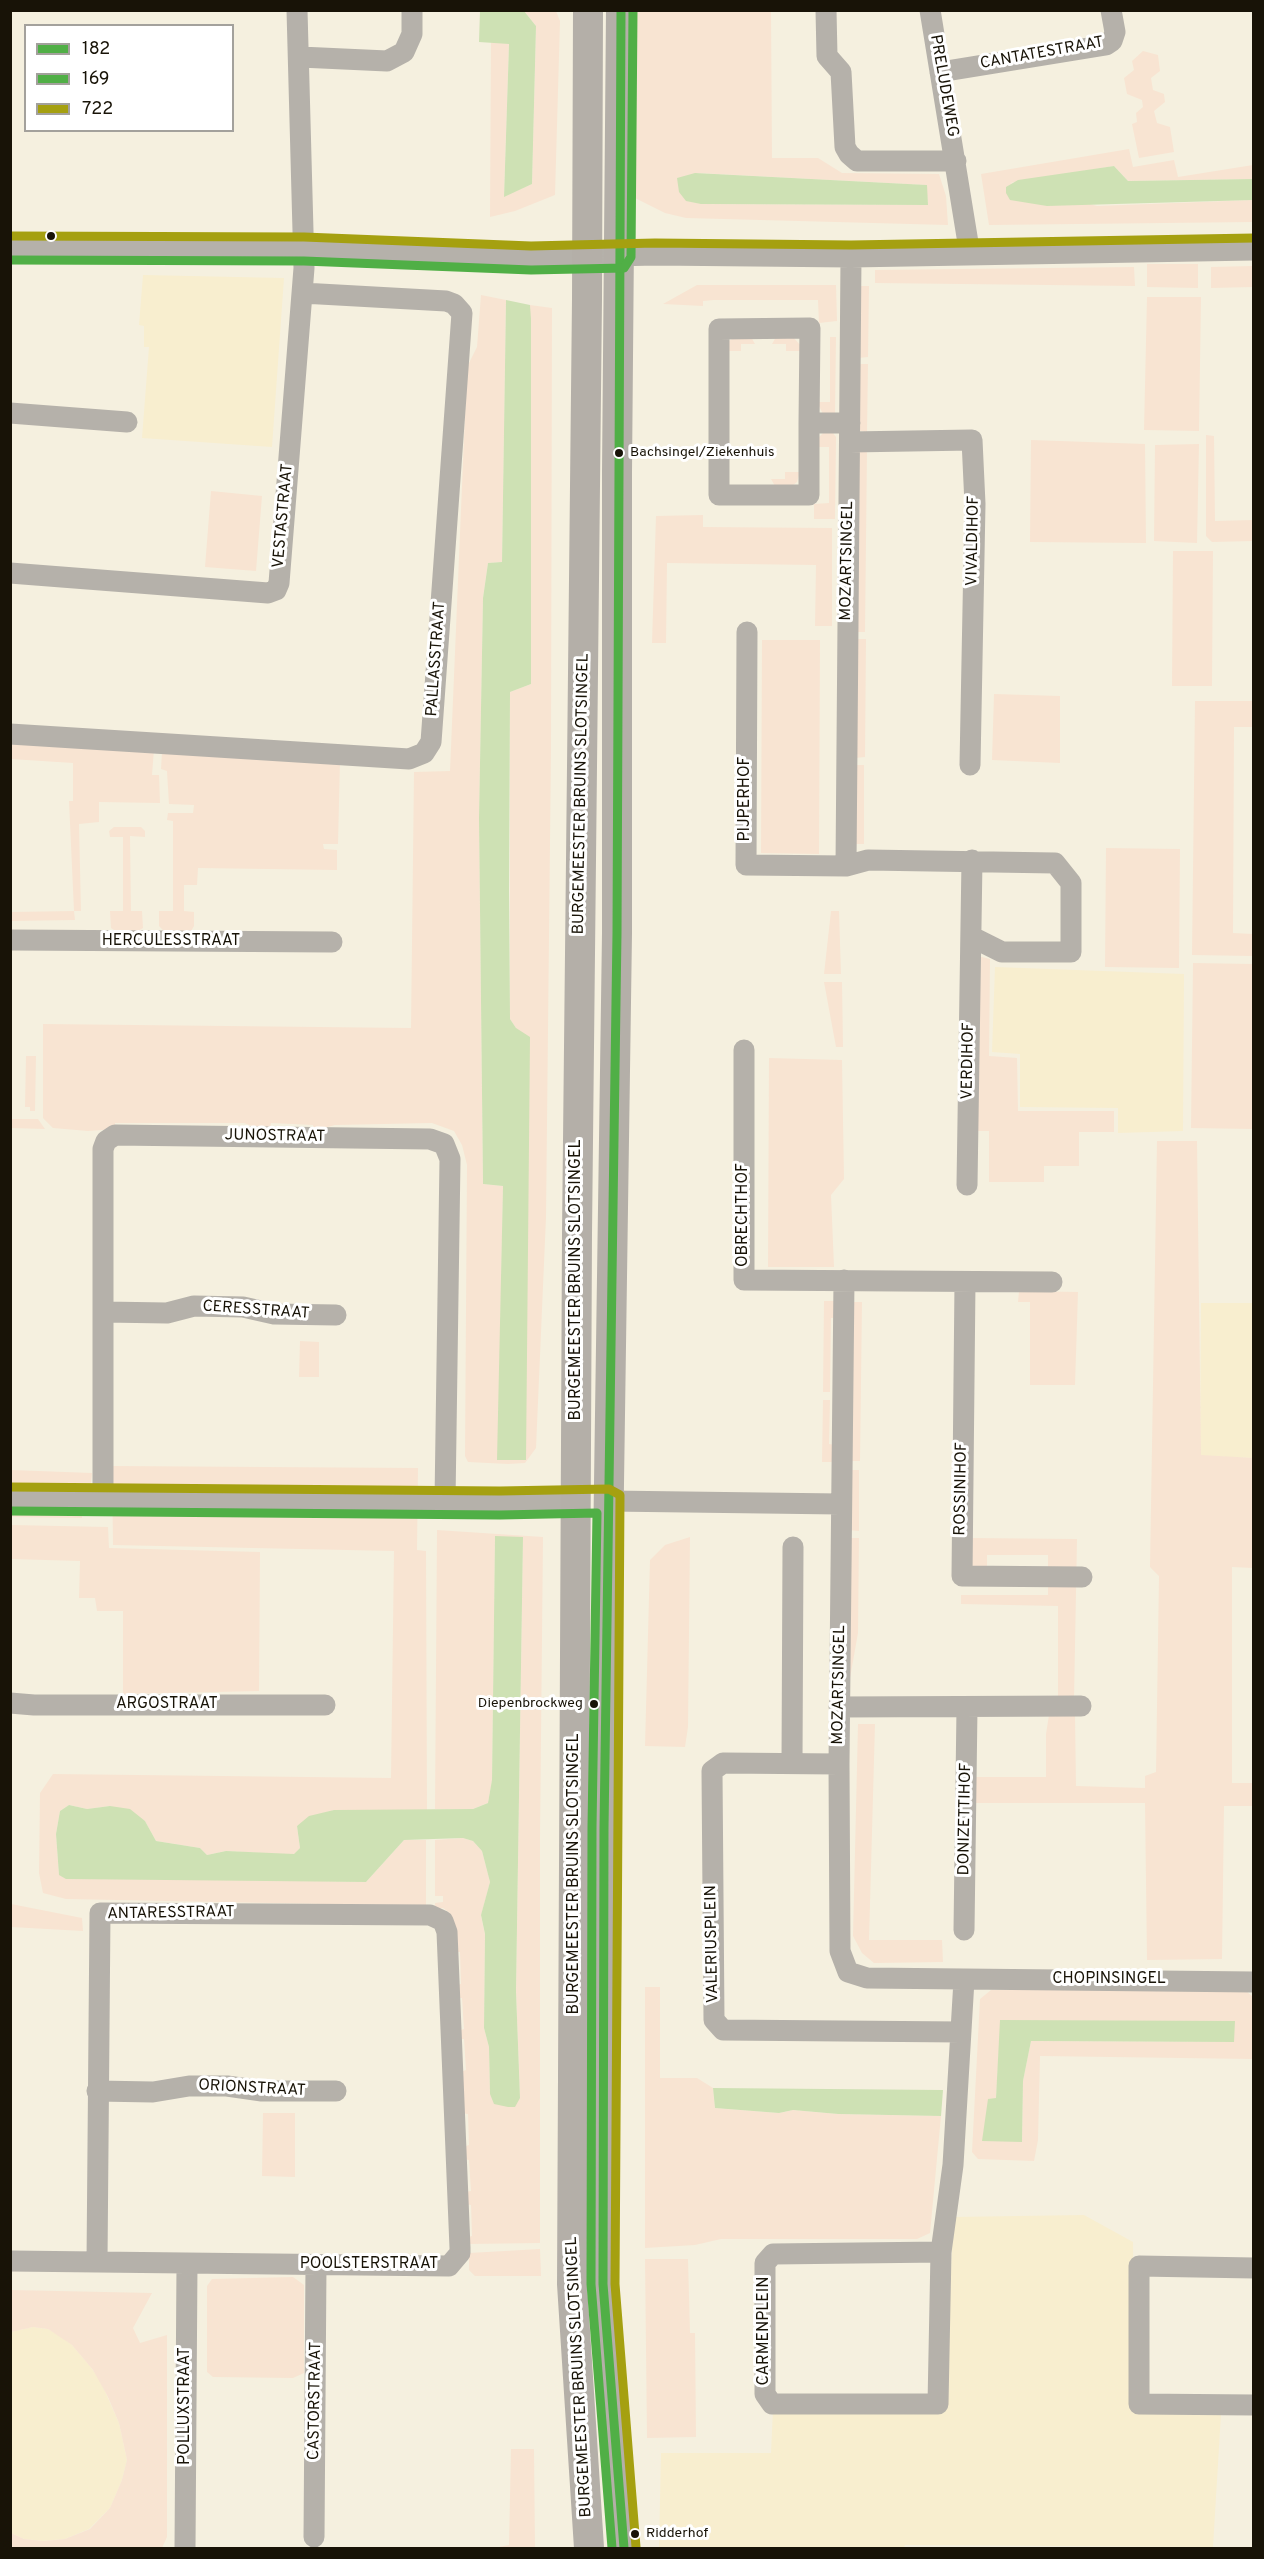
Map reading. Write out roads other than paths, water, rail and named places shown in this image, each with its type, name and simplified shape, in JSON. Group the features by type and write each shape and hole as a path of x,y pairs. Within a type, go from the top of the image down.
{"main road":[{"name":"BURGEMEESTER BRUINS SLOTSINGEL","path":"588,10 577,1221 572,2284 589,2548"},
{"name":"BURGEMEESTER BRUINS SLOTSINGEL","path":"621,10 617,933 603,1827 603,2284 624,2548"},
{"path":"577,1502 609,1501"}],"street":[{"name":"VESTASTRAAT","path":"10,573 268,592 276,590 279,583 304,249 297,10"},
{"path":"300,57 387,61 404,52 412,34 412,10"},
{"name":"PRELUDEWEG","path":"826,10 827,56 841,72 845,147 849,153 857,161 956,161"},
{"name":"PRELUDEWEG","path":"930,10 970,255"},
{"name":"CANTATESTRAAT","path":"940,72 1106,45 1112,40 1115,32 1111,10"},
{"path":"10,248 304,249 531,258 655,255 851,257 1254,250"},
{"name":"MOZARTSINGEL","path":"846,866 851,257"},
{"name":"PALLASSTRAAT","path":"10,734 409,759 424,753 431,742 462,313 454,304 446,301 302,292"},
{"path":"810,328 809,423 808,495 719,495 719,329 810,328"},
{"path":"10,413 127,422"},
{"path":"809,423 850,432"},
{"name":"VIVALDIHOF","path":"850,432 972,440 975,504 970,765"},
{"name":"PIJPERHOF","path":"747,632 746,865 846,866"},
{"path":"846,866 868,860 1055,863 1071,883 1071,952 1002,952 972,937"},
{"name":"VERDIHOF","path":"967,1185 972,860"},
{"name":"HERCULESSTRAAT","path":"10,940 332,942"},
{"name":"OBRECHTHOF","path":"744,1050 744,1280 844,1280"},
{"name":"JUNOSTRAAT","path":"103,1498 105,1312 103,1149 106,1141 115,1135 430,1139 444,1144 450,1158 445,1501"},
{"path":"844,1280 1052,1282"},
{"name":"MOZARTSINGEL","path":"844,1280 840,1504 840,1951 848,1972 867,1978 964,1980"},
{"name":"ROSSINIHOF","path":"965,1282 962,1576 1082,1577"},
{"name":"CERESSTRAAT","path":"105,1312 168,1313 194,1306 243,1307 274,1314 336,1316"},
{"path":"10,1498 577,1502"},
{"path":"609,1501 840,1504"},
{"path":"792,1762 793,1547"},
{"name":"ARGOSTRAAT","path":"10,1702 34,1705 325,1705"},
{"path":"839,1707 1082,1706"},
{"name":"DONIZETTIHOF","path":"964,1930 967,1708"},
{"name":"VALERIUSPLEIN","path":"839,1764 723,1763 712,1771 714,2020 723,2030 961,2032"},
{"name":"ANTARESSTRAAT","path":"97,2262 100,1913 430,1914 443,1921"},
{"name":"POOLSTERSTRAAT","path":"10,2261 449,2266 460,2253 447,1932 443,1921"},
{"name":"CARMENPLEIN","path":"941,2252 772,2254 765,2263 765,2394 772,2404 938,2404 941,2252 953,2164 964,1980"},
{"name":"CHOPINSINGEL","path":"964,1980 1254,1982"},
{"name":"ORIONSTRAAT","path":"97,2091 153,2092 189,2086 228,2086 262,2091 336,2091"},
{"name":"POLLUXSTRAAT","path":"185,2548 187,2264"},
{"name":"CASTORSTRAAT","path":"314,2537 316,2265"},
{"path":"1254,2268 1140,2266 1139,2347 1139,2404 1254,2405"}],"place":[{"name":"Bachsingel/Ziekenhuis","path":"619,453"},
{"name":"Diepenbrockweg","path":"594,1704"},
{"name":"Ridderhof","path":"635,2534"}]}
